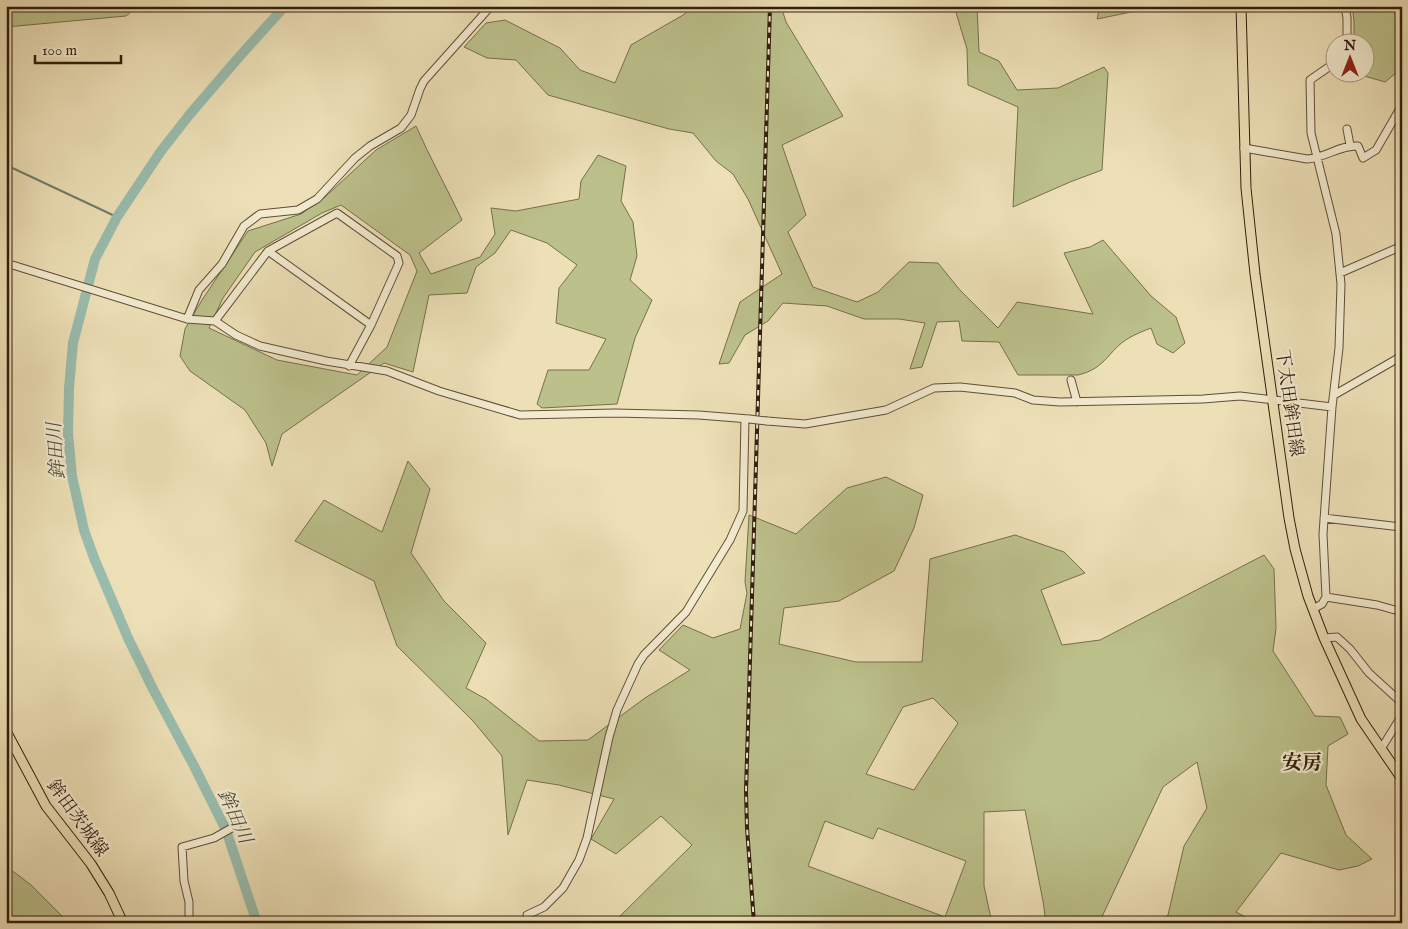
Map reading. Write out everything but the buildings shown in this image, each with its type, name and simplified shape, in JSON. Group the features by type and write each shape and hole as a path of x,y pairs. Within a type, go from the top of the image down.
{"main road":[{"name":"下太田鉾田線","path":"1241,6 1244,148 1251,237 1295,550 1324,638 1361,719 1402,779"},
{"name":"鉾田茨城線","path":"6,732 46,806 91,864 109,893 123,923"}],"street":[{"path":"187,319 199,290 222,264 244,226 260,214 298,210 317,199 370,146 401,128 412,115 424,80 492,6"},
{"path":"1345,6 1347,32"},
{"path":"1313,609 1322,604 1326,597 1323,534 1341,313 1340,273 1336,234 1311,133 1310,80 1326,69"},
{"path":"1244,148 1307,159 1316,158 1350,145 1358,146 1362,158 1376,150 1402,105"},
{"path":"1346,128 1350,145"},
{"path":"215,321 268,251 337,213 397,256 399,263 371,325 349,366"},
{"path":"1340,273 1402,246"},
{"path":"268,251 371,325"},
{"path":"6,263 187,319 215,321 236,335 260,346 349,366 387,371 439,391 520,415 615,413 699,415 805,424 886,410 934,388 960,387 1014,393 1033,400 1077,402 1240,396 1332,407"},
{"path":"1334,395 1402,356"},
{"path":"1071,380 1077,402"},
{"path":"528,923 527,915 544,907 554,898 563,888 578,860 589,831 609,737 617,710 638,664 644,655 686,612 730,540 743,511 747,419"},
{"path":"1324,518 1402,527"},
{"path":"1326,597 1377,604 1402,612"},
{"path":"1324,638 1337,637 1350,649 1369,674 1402,703"},
{"path":"1381,749 1402,715"},
{"path":"189,923 189,902 184,881 182,847 214,838 237,824"}],"green space":[{"path":"6,6 138,6 126,16 6,27"},
{"path":"695,6 781,6 786,22 843,116 782,145 806,215 788,232 813,287 857,302 878,292 909,262 938,263 959,289 998,328 1017,302 1093,314 1064,253 1090,247 1103,240 1151,296 1176,317 1185,343 1173,353 1157,344 1151,328 1134,335 1122,343 1101,363 1088,372 1078,375 1018,375 999,342 962,341 959,321 937,322 922,367 910,369 925,323 899,319 864,319 827,306 783,303 768,321 745,335 729,363 719,364 740,302 782,274 748,199 733,174 716,161 693,133 669,129 548,95 516,60 487,58 464,47 486,23 505,20 560,48 580,70 615,83 631,45"},
{"path":"954,6 977,6 979,52 999,61 1017,90 1058,88 1104,67 1108,73 1102,170 1013,207 1018,107 968,85 967,49"},
{"path":"1100,6 1148,6 1146,9 1097,19"},
{"path":"1352,6 1402,6 1402,29 1398,34 1402,38 1402,68 1385,82 1376,79 1376,32 1354,32"},
{"path":"416,126 462,220 419,253 431,274 480,257 495,234 491,208 516,211 579,199 581,181 598,155 626,166 621,201 633,222 637,256 630,280 652,300 635,338 617,404 542,408 537,404 548,370 589,370 606,339 556,323 559,288 577,265 547,243 511,230 495,253 476,267 467,293 429,295 413,372 384,363 282,434 272,466 266,443 245,410 190,371 180,356 185,329 248,231 301,214 324,198 376,150","holes":["341,205 410,255 417,271 387,347 357,375 277,360 209,328 223,298 255,252 322,213"]},
{"path":"408,461 430,489 411,553 444,601 486,643 466,688 486,699 539,741 588,740 645,698 690,670 659,650 683,625 713,638 740,629 747,593 745,582 749,515 796,534 847,488 886,477 923,495 914,528 894,571 839,601 784,608 779,644 856,662 922,662 930,559 1015,535 1064,552 1085,573 1041,590 1062,645 1100,640 1264,555 1274,569 1276,628 1273,651 1315,716 1340,717 1348,734 1328,746 1326,785 1346,835 1372,859 1358,866 1339,870 1281,853 1236,912 1257,923 1164,923 1168,915 1184,846 1207,808 1197,762 1163,787 1099,923 1046,923 1025,810 984,812 984,886 992,923 613,923 692,845 661,816 616,854 591,839 614,799 559,785 527,780 508,835 502,756 473,721 397,646 374,581 295,541 324,500 382,532","holes":["933,698 958,723 914,790 866,774 903,707","825,821 873,839 878,828 966,861 945,917 808,866"]},
{"path":"6,866 31,885 69,923 6,923"}],"waterway":[{"name":"鉾田川","path":"257,923 226,830 128,638 84,530 72,476 68,433 69,388 73,343 95,259 117,217 161,151 190,114 285,6"},
{"path":"6,165 117,217"}],"railway":[{"path":"754,923 746,791 770,6"}],"district":[{"name":"安房","path":"1302,762"}]}
